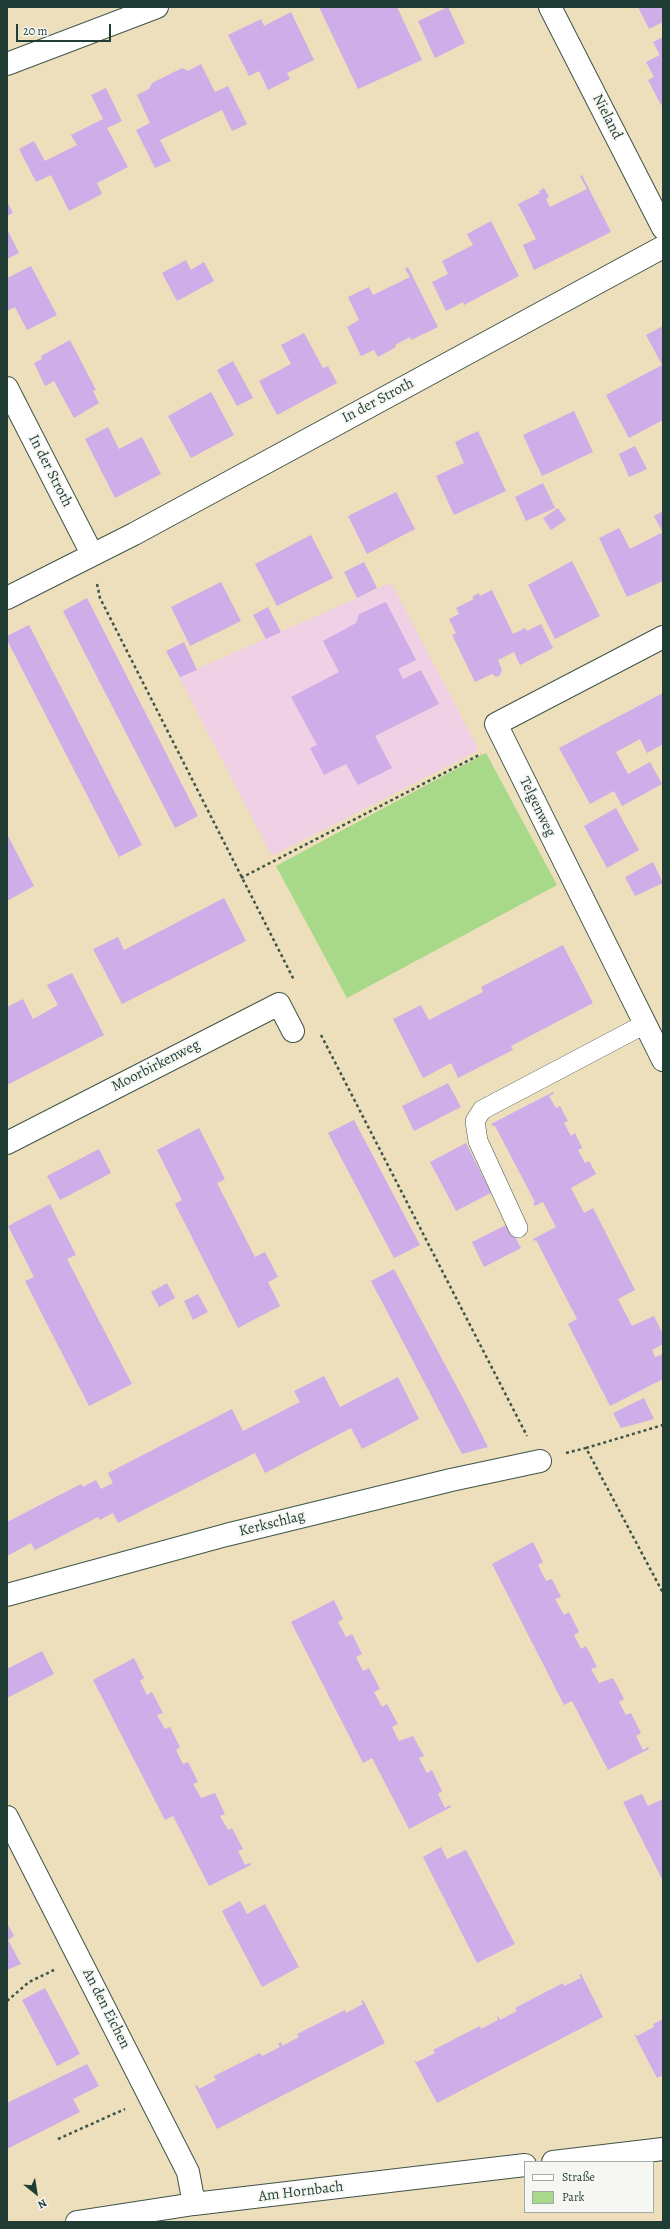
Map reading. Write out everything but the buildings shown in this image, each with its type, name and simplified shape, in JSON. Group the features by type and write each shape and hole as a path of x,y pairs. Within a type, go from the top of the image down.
{"street":[{"path":"7,64 157,7"},
{"name":"Nieland","path":"550,7 663,228"},
{"name":"In der Stroth","path":"7,598 134,534 663,247"},
{"name":"In der Stroth","path":"7,388 92,554"},
{"path":"496,724 663,636"},
{"name":"Telgenweg","path":"496,724 663,1060"},
{"name":"Moorbirkenweg","path":"7,1143 279,1004 292,1031"},
{"name":"Kerkschlag","path":"7,1595 226,1535 451,1480 540,1461"},
{"name":"An den Eichen","path":"7,1817 188,2172 194,2204"},
{"path":"561,2161 663,2149"},
{"name":"Am Hornbach","path":"77,2222 194,2204 524,2165"}],"lane":[{"path":"518,1228 478,1141 475,1121 482,1110 645,1024"}],"path":[{"path":"92,554 100,598 296,985"},
{"path":"241,878 488,750 496,724"},
{"path":"318,1027 540,1461 663,1424"},
{"path":"586,1448 663,1593"},
{"path":"7,2001 29,1982 79,1958"},
{"path":"58,2139 151,2097"}],"shaded area":[{"path":"391,583 479,750 272,856 179,677"}],"green space":[{"path":"486,753 557,885 347,998 276,866"}]}
